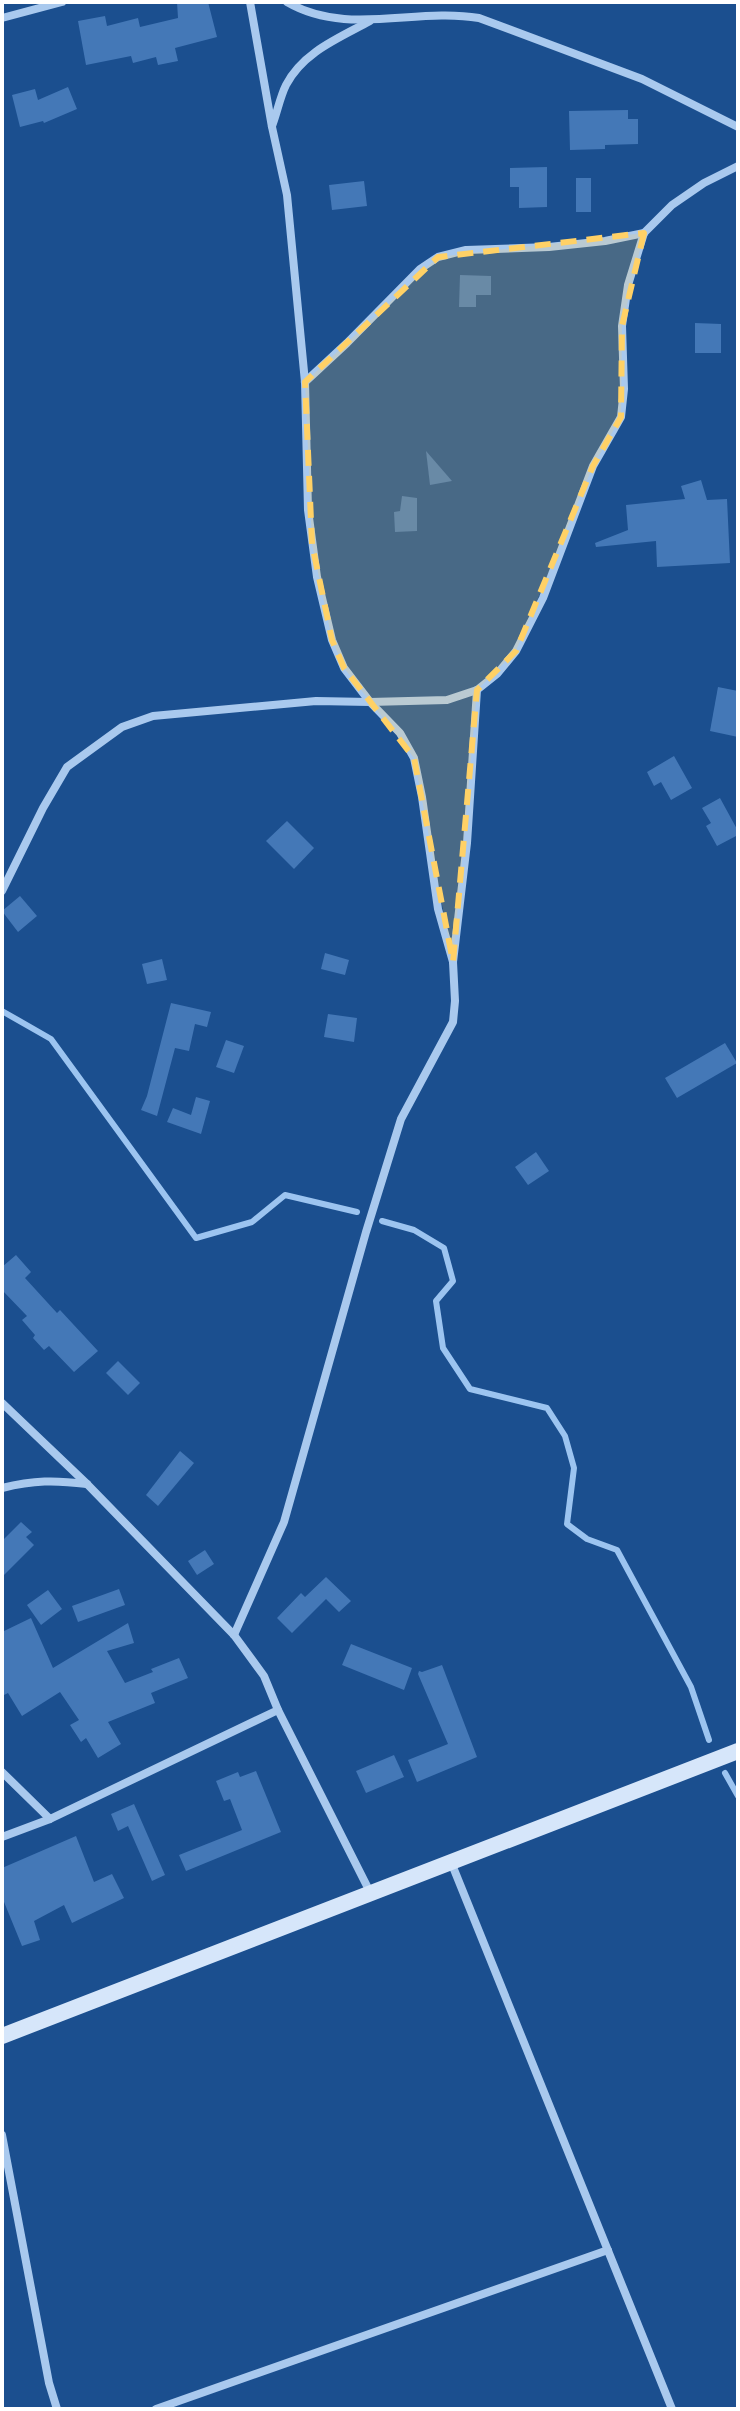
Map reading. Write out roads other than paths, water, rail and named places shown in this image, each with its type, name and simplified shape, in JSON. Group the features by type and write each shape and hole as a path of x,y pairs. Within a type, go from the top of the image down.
{"street":[{"path":"2,18 62,2"},
{"path":"250,2 288,206 305,382 308,510 317,577 332,640 344,668 370,702 400,733 414,758 438,909 453,962"},
{"path":"287,2 327,18 372,20 455,14 479,18 642,79 738,127"},
{"path":"272,127 285,86 296,68 311,55 372,20"},
{"path":"2,891 67,767 122,727 153,716 316,701 447,700 477,690 497,674 516,651 543,598 593,466 621,417 624,389 622,326 628,285 644,233 672,205 704,183 738,166"},
{"path":"305,382 420,269 438,257 466,250 549,247 644,233"},
{"path":"234,1635 284,1522 401,1119 453,1022 453,962 467,843 477,690"},
{"path":"2,1403 88,1485 234,1635 264,1676 278,1710 370,1892"},
{"path":"2,1488 29,1481 57,1480 88,1485"},
{"path":"2,1837 50,1819 278,1710"},
{"path":"2,2036 738,1751"},
{"path":"2,1772 50,1819"},
{"path":"451,1861 672,2409"},
{"path":"2,2135 49,2383 57,2409"},
{"path":"156,2409 608,2250"}],"waterway":[{"path":"2,1011 51,1039 196,1238 252,1222 285,1195 357,1212"},
{"path":"382,1221 414,1230 444,1248 453,1281 436,1301 443,1348 470,1389 547,1408 565,1436 574,1468 567,1524 587,1539 617,1550 691,1687 709,1740"},
{"path":"725,1773 738,1796"}]}
